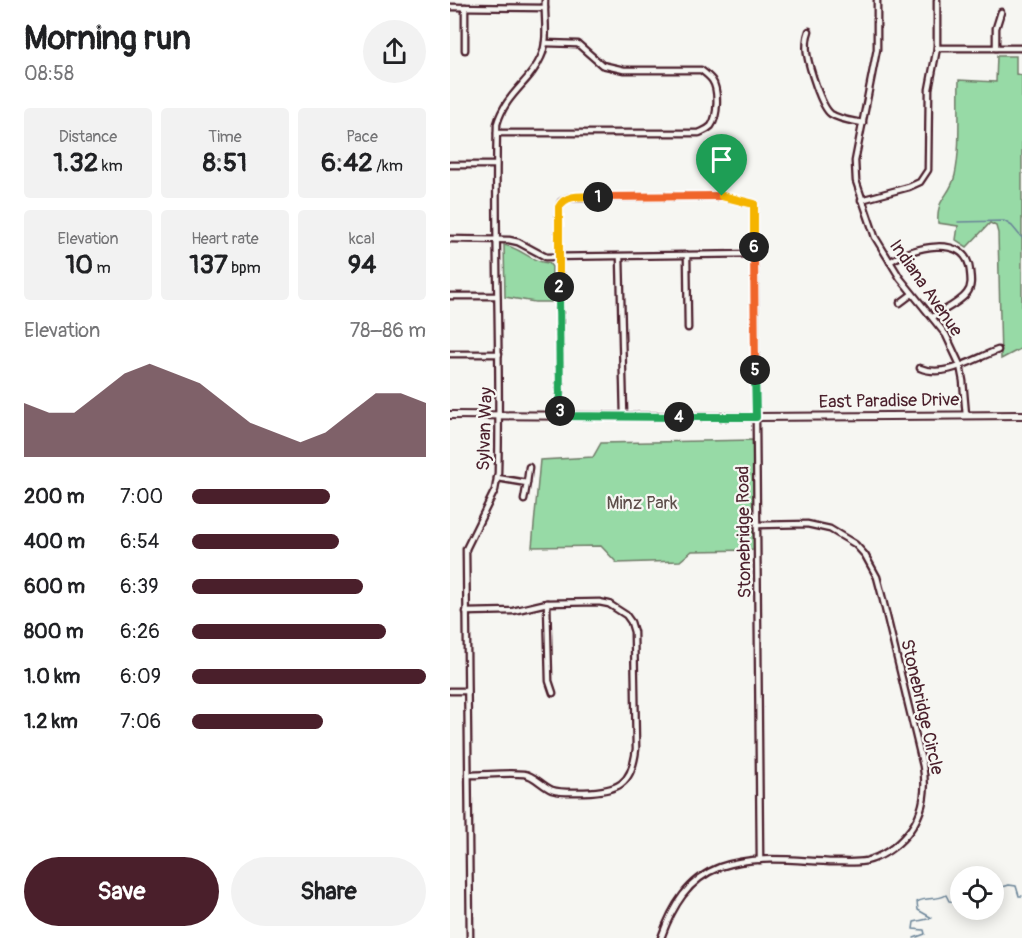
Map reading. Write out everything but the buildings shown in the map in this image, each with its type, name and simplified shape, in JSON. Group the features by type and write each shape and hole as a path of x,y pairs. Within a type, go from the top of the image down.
{"street":[{"name":"Sylvan Way","path":"470,938 466,549 495,490 497,478 500,354 496,238 497,133 501,109 541,58 545,43 544,0"},
{"name":"Indiana Avenue","path":"877,0 877,49 854,171 874,237 912,294 946,335 960,365 966,415"},
{"path":"861,200 909,187 920,182 928,170 929,89 937,48 937,0"},
{"path":"450,7 544,8"},
{"path":"465,7 465,50"},
{"path":"996,48 996,28 1001,12"},
{"path":"808,31 807,56 823,103 829,113 838,118 862,123"},
{"path":"497,133 699,133 708,129 712,124 715,116 716,88 711,78 701,70 624,70 602,65 578,44 545,43"},
{"path":"937,48 1022,48"},
{"path":"450,165 496,165"},
{"name":"Stonebridge Road","path":"559,257 559,207 561,202 568,198 722,196 754,204 760,860"},
{"path":"450,239 496,238 518,242 546,257 754,254"},
{"path":"890,262 900,255 933,247 946,246 958,249 966,256 971,280 969,291 964,297 933,317"},
{"path":"687,255 688,328"},
{"path":"559,257 560,416"},
{"path":"620,257 624,416"},
{"path":"900,303 912,294"},
{"path":"450,296 497,296"},
{"path":"920,368 933,372 960,365 998,350"},
{"path":"450,354 500,354"},
{"name":"East Paradise Drive","path":"450,415 756,417 1022,415"},
{"path":"524,500 529,467"},
{"path":"497,478 527,483"},
{"name":"Stonebridge Circle","path":"661,938 668,917 679,898 692,884 720,868 760,860 866,861 896,846 914,826 922,809 926,783 882,596 869,560 855,544 830,529 807,524 757,525"},
{"path":"466,612 513,611 547,603 599,602 609,604 626,615 634,632 636,749 634,767 620,785 608,790 552,790 525,774 468,775"},
{"path":"547,603 549,681 553,693"},
{"path":"450,691 467,691"}],"green space":[{"path":"997,56 1016,56 1016,74 1022,75 1022,348 1001,359 996,226 990,223 967,247 956,240 958,226 938,223 939,207 953,183 957,164 959,80 996,82"},
{"path":"504,245 549,263 552,267 551,302 505,297"},
{"name":"Minz Park","path":"753,440 754,550 692,551 680,561 617,563 601,546 532,547 540,460 593,457 601,443"}],"waterway":[{"path":"958,222 1004,221 1012,226 1022,238"},
{"path":"1004,887 1016,886 1019,896 1022,896"},
{"path":"914,938 925,934 924,930 913,929 914,922 932,918 918,910 917,902 946,895 950,901"}],"route":[{"path":"722,196 754,204 756,417 560,416 559,207 561,202 568,198 722,196"}]}
